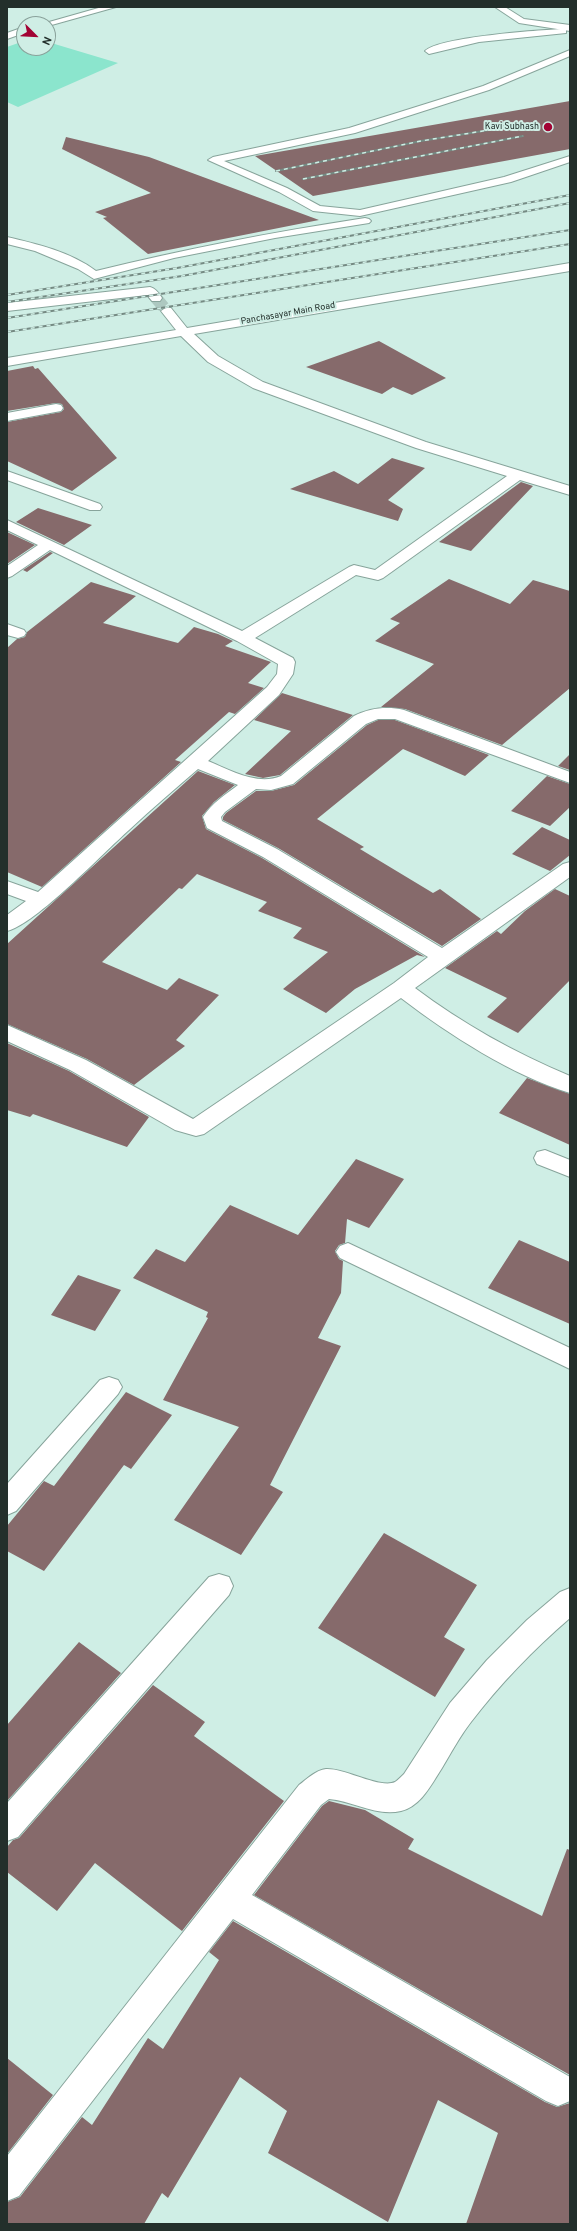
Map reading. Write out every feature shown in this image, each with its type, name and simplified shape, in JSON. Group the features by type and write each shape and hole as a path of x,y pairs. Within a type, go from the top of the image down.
{"street":[{"path":"56,21 112,7"},
{"path":"499,7 522,21 565,30"},
{"path":"570,53 486,88 351,131 214,160 283,190 317,209 360,213 507,180 570,159"},
{"path":"546,179 570,163"},
{"path":"7,240 39,249 82,266 94,275 182,254 450,205 517,189"},
{"name":"Panchasayar Main Road","path":"7,362 570,267"},
{"path":"7,307 150,291 156,298"},
{"path":"167,311 185,333 213,359 258,385 421,445 570,491"},
{"path":"7,417 56,408"},
{"path":"7,475 95,507"},
{"path":"243,638 354,570 378,575 518,476"},
{"path":"7,524 243,638 287,662 285,674 272,691 196,762 124,824 40,900 7,926"},
{"path":"7,573 49,544"},
{"path":"196,762 253,783 266,786 287,780 360,720 371,714 383,712 398,714 570,778"},
{"path":"253,783 219,808 212,817 214,824 270,853 442,957"},
{"path":"7,1032 78,1065 183,1124 196,1128 400,988 570,868"},
{"path":"7,887 40,900"},
{"path":"400,988 471,1037 517,1063 570,1085"},
{"path":"545,1158 570,1169"},
{"path":"348,1252 570,1359"},
{"path":"7,1503 109,1386"},
{"path":"7,1826 219,1586"},
{"path":"7,2184 89,2076 229,1900 310,1795 324,1784 340,1785 385,1798 401,1796 415,1784 460,1713 497,1669 537,1629 570,1600"},
{"path":"229,1900 558,2089"}],"lane":[{"path":"429,51 456,42 512,34 565,30"}],"green space":[{"path":"16,44 16,56 56,56 56,44 118,63 18,107 7,102 7,47"}],"building":[{"name":"Kavi Subhash","path":"570,101 570,149 313,196 255,156"},
{"path":"66,137 149,157 319,220 148,254 103,218 107,217 95,212 151,193 62,149"},
{"path":"379,341 446,378 412,395 393,387 382,394 306,367"},
{"path":"33,366 35,369 38,368 117,458 72,491 7,461 7,422 61,412 64,409 62,404 56,403 7,411 7,371"},
{"path":"392,458 425,468 388,500 403,509 398,521 290,489 334,471 358,484"},
{"path":"521,482 533,486 471,551 439,542"},
{"path":"38,508 92,525 64,545 16,522"},
{"path":"7,532 35,545 7,564"},
{"path":"50,552 53,553 27,572 23,570"},
{"path":"449,579 510,604 533,580 570,591 570,688 502,745 405,709 381,707 434,664 375,641 400,623 390,619"},
{"path":"91,582 136,596 103,623 178,643 194,627 218,634 233,641 225,646 271,662 248,683 264,688 235,714 229,712 175,760 181,762 42,887 7,872 7,648 17,639 25,637 27,632"},
{"path":"282,693 353,715 280,775 263,778 245,774 291,731 254,720"},
{"path":"378,720 395,720 489,755 465,776 403,749 317,819 364,847 360,849 433,893 440,889 481,919 442,946 278,848 223,820 226,813 256,791 271,791 294,785 367,725"},
{"path":"570,754 570,770 558,766"},
{"path":"198,771 235,785 214,802 202,816 206,829 262,858 425,957 417,955 355,989 326,1013 283,989 328,952 293,938 302,928 258,911 267,902 197,874 182,889 179,888 102,962 167,990 179,978 219,995 176,1040 185,1046 134,1085 87,1059 7,1024 7,944"},
{"path":"547,776 570,784 570,807 550,826 511,811"},
{"path":"542,827 570,840 570,855 550,871 512,854"},
{"path":"555,889 570,896 570,980 518,1033 487,1017 507,998 445,968 497,931 501,934 525,911"},
{"path":"7,1043 69,1071 149,1117 127,1147 33,1114 30,1117 7,1110"},
{"path":"527,1078 570,1094 570,1145 499,1113"},
{"path":"356,1159 404,1179 369,1228 347,1219 345,1243 339,1245 335,1251 339,1259 343,1261 341,1293 318,1338 341,1346 270,1485 283,1492 241,1555 174,1520 239,1427 163,1400 208,1318 206,1317 208,1312 133,1278 156,1249 185,1262 230,1205 298,1235"},
{"path":"519,1240 570,1262 570,1324 488,1288"},
{"path":"78,1275 121,1290 95,1331 51,1315"},
{"path":"126,1392 172,1415 131,1469 124,1465 44,1571 7,1551 7,1526 44,1481 54,1486"},
{"path":"384,1533 477,1585 444,1637 465,1649 435,1697 318,1628"},
{"path":"79,1642 121,1673 7,1801 7,1725"},
{"path":"153,1685 205,1722 194,1736 284,1801 182,1931 95,1863 57,1911 7,1872 7,1847 13,1840 19,1838"},
{"path":"329,1801 365,1810 414,1839 408,1849 542,1916 567,1849 570,1850 570,2075 254,1895 322,1806"},
{"path":"233,1921 545,2102 557,2107 570,2103 570,2224 466,2224 498,2133 438,2100 388,2222 268,2153 287,2111 240,2077 168,2198 162,2193 144,2224 7,2224 7,2202 20,2197 82,2117 92,2125 148,2038 163,2049 219,1960 209,1952"},
{"path":"7,2058 53,2095 7,2154"}],"tunnel":[{"path":"156,298 167,311"}],"railway":[{"path":"276,171 421,141 508,127"},
{"path":"303,179 523,136"},
{"path":"7,295 177,268 570,195"},
{"path":"7,302 182,276 570,203"},
{"path":"7,318 570,230"},
{"path":"7,332 570,244"}],"place":[{"name":"Kavi Subhash","path":"548,127"}]}
